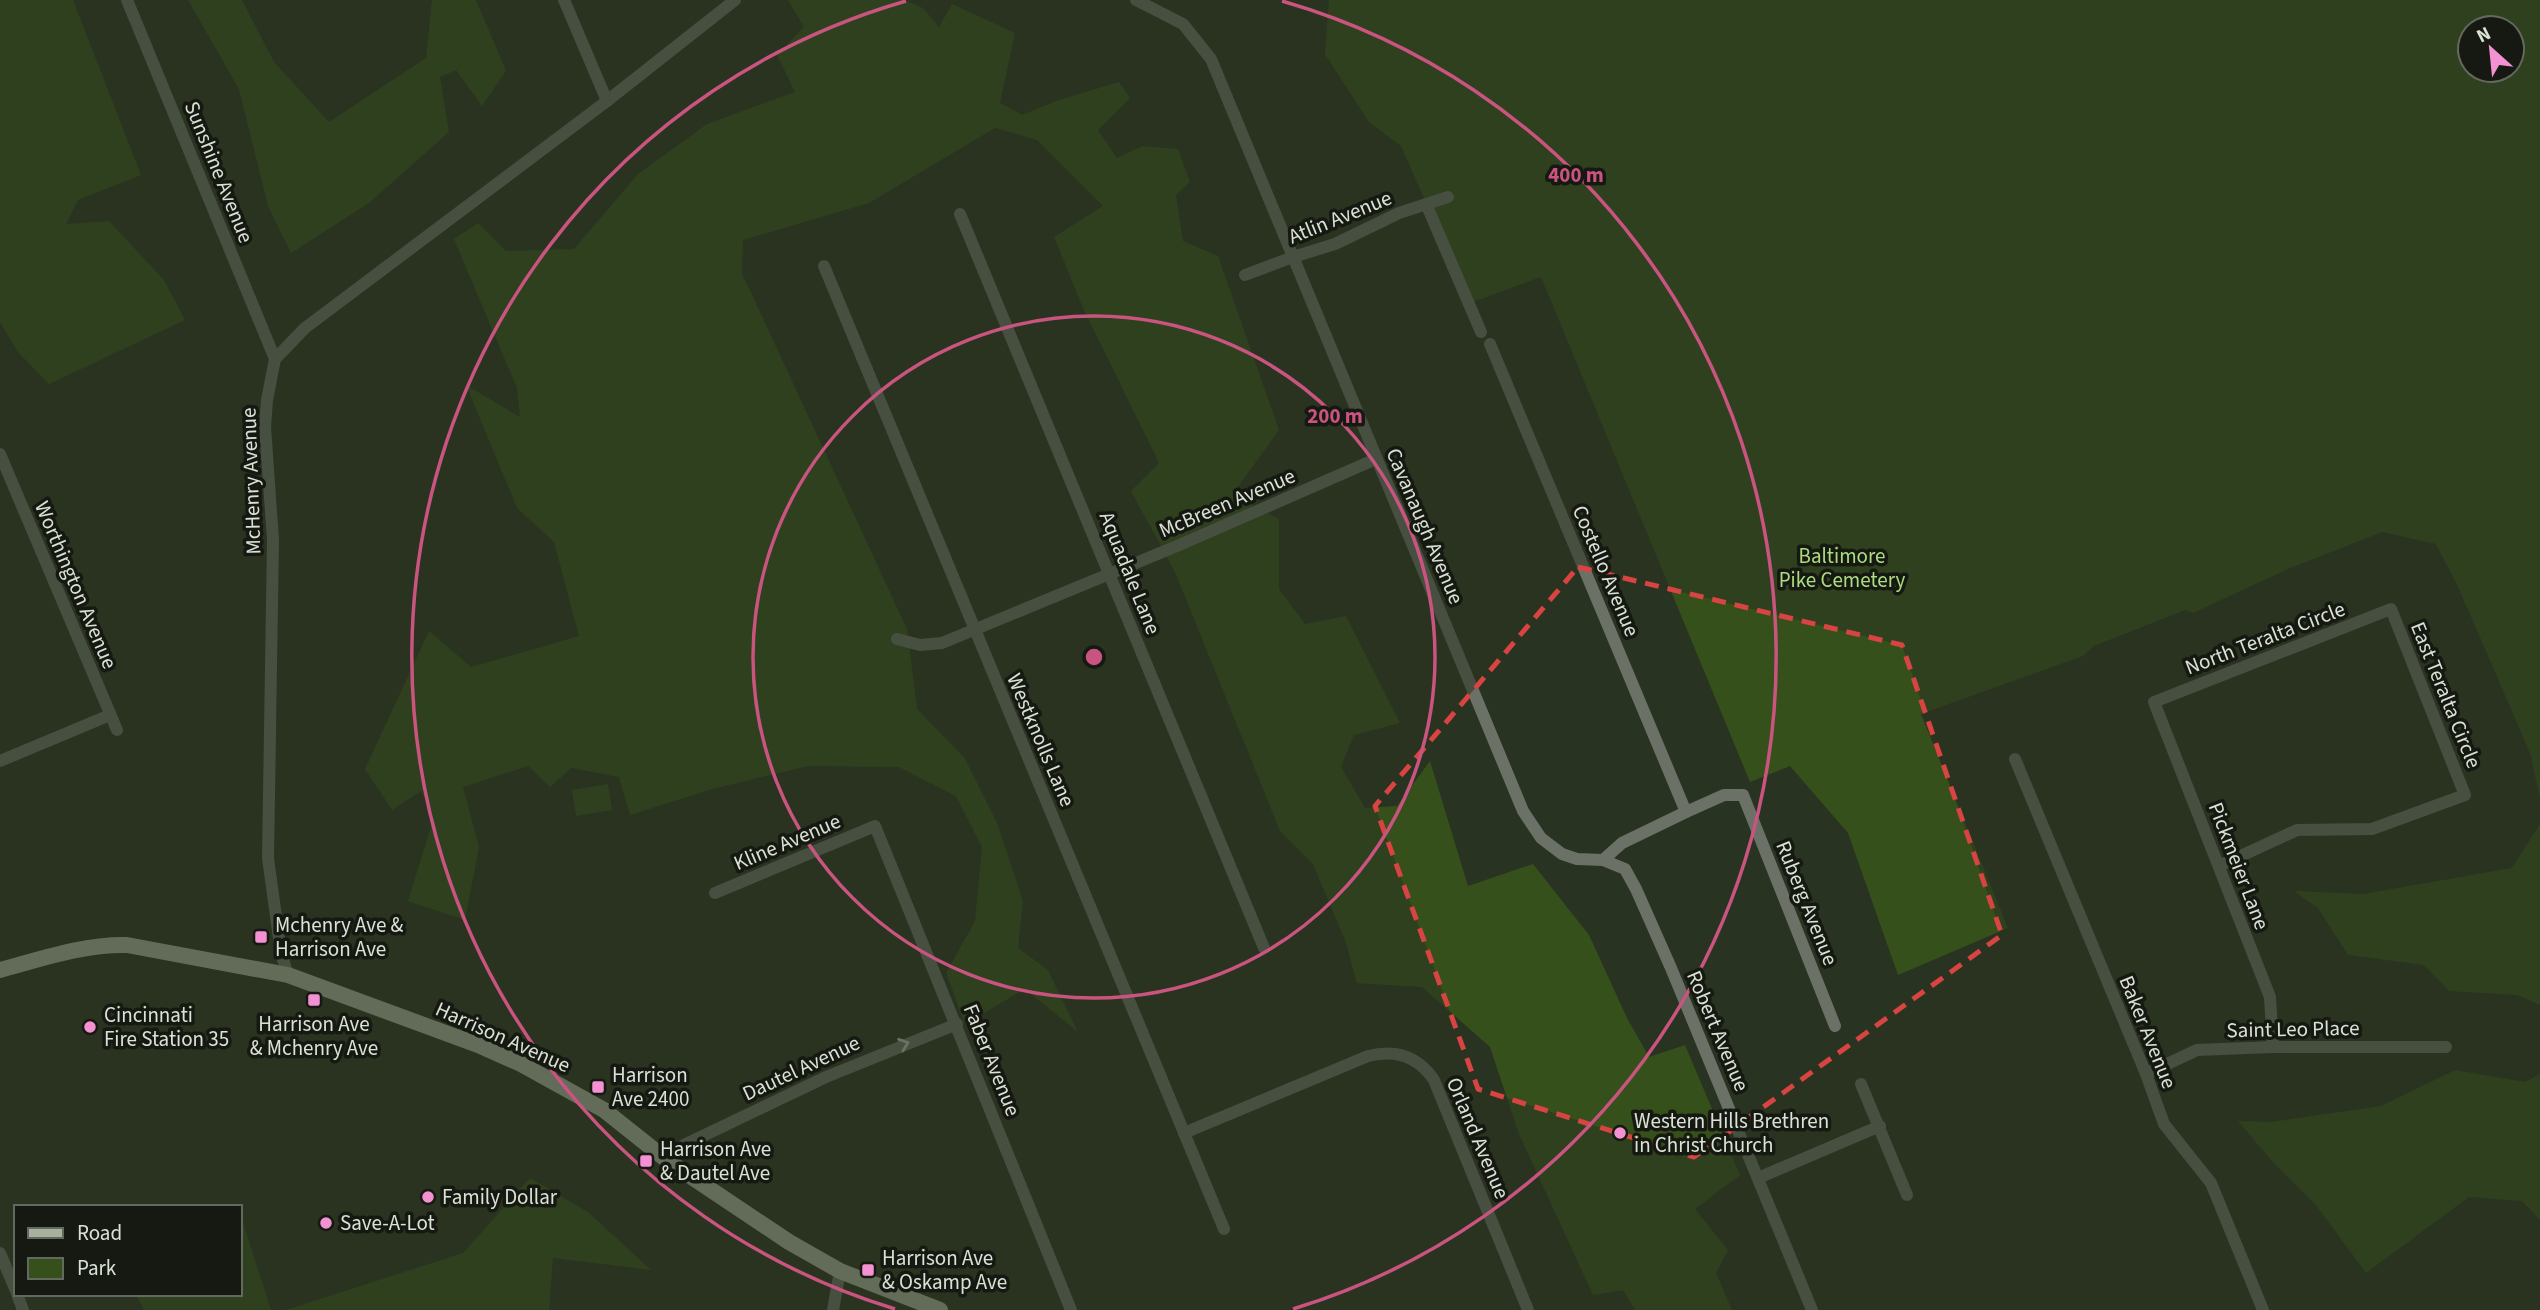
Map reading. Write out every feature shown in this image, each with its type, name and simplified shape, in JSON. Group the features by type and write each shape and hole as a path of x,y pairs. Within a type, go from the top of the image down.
{"main road":[{"name":"Harrison Avenue","path":"0,970 85,948 127,945 288,975 478,1045 522,1064 604,1110 668,1161 789,1242 840,1271 940,1310"}],"street":[{"name":"Sunshine Avenue","path":"127,0 275,359"},
{"path":"564,0 607,101"},
{"path":"275,359 305,328 607,101 735,0"},
{"name":"Cavanaugh Avenue","path":"1136,0 1183,24 1211,59 1531,825 1541,838 1562,854 1577,859 1603,860"},
{"name":"Atlin Avenue","path":"1245,275 1335,244 1399,213 1448,197"},
{"path":"1427,206 1481,332"},
{"name":"Aquadale Lane","path":"960,214 1264,948"},
{"name":"Westknolls Lane","path":"824,266 1224,1229"},
{"name":"Costello Avenue","path":"1490,344 1686,812"},
{"name":"McHenry Avenue","path":"275,359 265,427 273,540 267,842 281,953 288,975"},
{"name":"Worthington Avenue","path":"0,454 117,730"},
{"name":"McBreen Avenue","path":"897,639 931,645 976,629 1376,459"},
{"name":"North Teralta Circle","path":"2154,702 2391,609"},
{"name":"East Teralta Circle","path":"2219,866 2297,830 2372,829 2465,795 2391,609"},
{"name":"Pickmeier Lane","path":"2154,702 2270,997 2273,1047"},
{"path":"0,761 110,715"},
{"name":"Baker Avenue","path":"2015,759 2146,1074 2164,1124 2211,1184 2263,1310"},
{"name":"Ruberg Avenue","path":"1686,812 1724,795 1743,795 1835,1026"},
{"path":"1603,860 1622,842 1686,812"},
{"name":"Kline Avenue","path":"715,893 875,826"},
{"name":"Faber Avenue","path":"875,826 1071,1310"},
{"name":"Robert Avenue","path":"1603,860 1625,869 1636,889 1812,1310"},
{"name":"Dautel Avenue","path":"668,1161 684,1145 814,1082 957,1024"},
{"name":"Saint Leo Place","path":"2146,1074 2197,1050 2446,1046"},
{"name":"Orland Avenue","path":"1184,1133 1368,1056 1390,1053 1420,1063 1434,1080 1528,1310"},
{"path":"1861,1084 1907,1195"},
{"path":"1758,1178 1880,1126"},
{"path":"0,1253 14,1291"},
{"path":"833,1310 840,1271"}],"highlighted area":[{"path":"1578,567 1902,645 2002,935 1694,1157 1478,1089 1375,806"}],"green space":[{"path":"0,0 73,0 141,175 78,200 66,224 109,221 164,280 185,320 49,384 18,352 0,322"},
{"path":"188,0 242,0 274,62 329,122 426,58 432,0 476,0 506,71 482,106 456,70 440,77 449,132 369,203 291,253 268,206 239,89"},
{"path":"788,0 904,0 923,8 939,27 952,4 1015,33 1000,103 1022,115 1056,101 1119,82 1130,98 1098,130 1117,158 1143,146 1178,149 1190,182 1176,195 1183,241 1218,256 1279,430 1232,495 1279,519 1279,589 1305,624 1346,616 1400,723 1354,735 1341,767 1365,808 1397,806 1430,761 1468,886 1533,864 1589,935 1627,1018 1649,1057 1685,1045 1740,1175 1695,1209 1728,1250 1716,1273 1732,1310 1635,1310 1623,1290 1593,1295 1519,1134 1490,1047 1422,987 1357,983 1345,940 1313,864 1280,831 1175,572 1131,491 1159,463 1084,310 1054,237 1103,206 1037,140 995,128 869,203 743,240 742,273 907,629 917,709 964,757 997,823 1023,901 1018,948 1048,970 1078,1032 1025,989 965,1024 946,973 975,921 982,847 956,796 899,767 808,766 712,789 630,815 619,777 571,768 550,787 528,766 463,787 479,847 465,920 408,901 434,817 421,791 392,810 365,769 429,631 471,667 579,636 554,542 517,508 466,385 520,417 517,388 454,239 478,223 506,251 574,249 638,174 707,124 795,92 777,55 804,27"},
{"name":"Baltimore Pike Cemetery","path":"1329,0 2540,0 2540,798 2530,753 2459,589 2436,544 2382,532 2288,569 2193,613 2185,610 2094,646 2083,656 1921,714 2008,928 1898,975 1848,833 1790,766 1750,782 1541,277 1470,303 1401,146 1369,122 1325,54"},
{"path":"608,784 612,810 576,816 572,790"},
{"path":"2540,824 2540,1005 2517,995 2449,991 2424,965 2348,955 2318,908 2294,891 2363,894 2512,868"},
{"path":"2455,1070 2525,1082 2540,1074 2540,1220 2522,1201 2469,1197 2366,1273 2316,1205 2271,1160 2238,1121 2271,1122 2381,1106"},
{"path":"530,1178 588,1212 651,1270 553,1258 549,1310 286,1310 463,1253"},
{"path":"242,1220 271,1310 144,1310 137,1296 242,1296"}],"place":[{"name":"Mchenry Ave & Harrison Ave","path":"261,937"},
{"name":"Harrison Ave & Mchenry Ave","path":"314,1000"},
{"name":"Cincinnati Fire Station 35","path":"90,1027"},
{"name":"Harrison Ave 2400","path":"598,1087"},
{"name":"Western Hills Brethren in Christ Church","path":"1620,1133"},
{"name":"Harrison Ave & Dautel Ave","path":"646,1161"},
{"name":"Family Dollar","path":"428,1197"},
{"name":"Save-A-Lot","path":"326,1223"},
{"name":"Harrison Ave & Oskamp Ave","path":"868,1270"}]}
